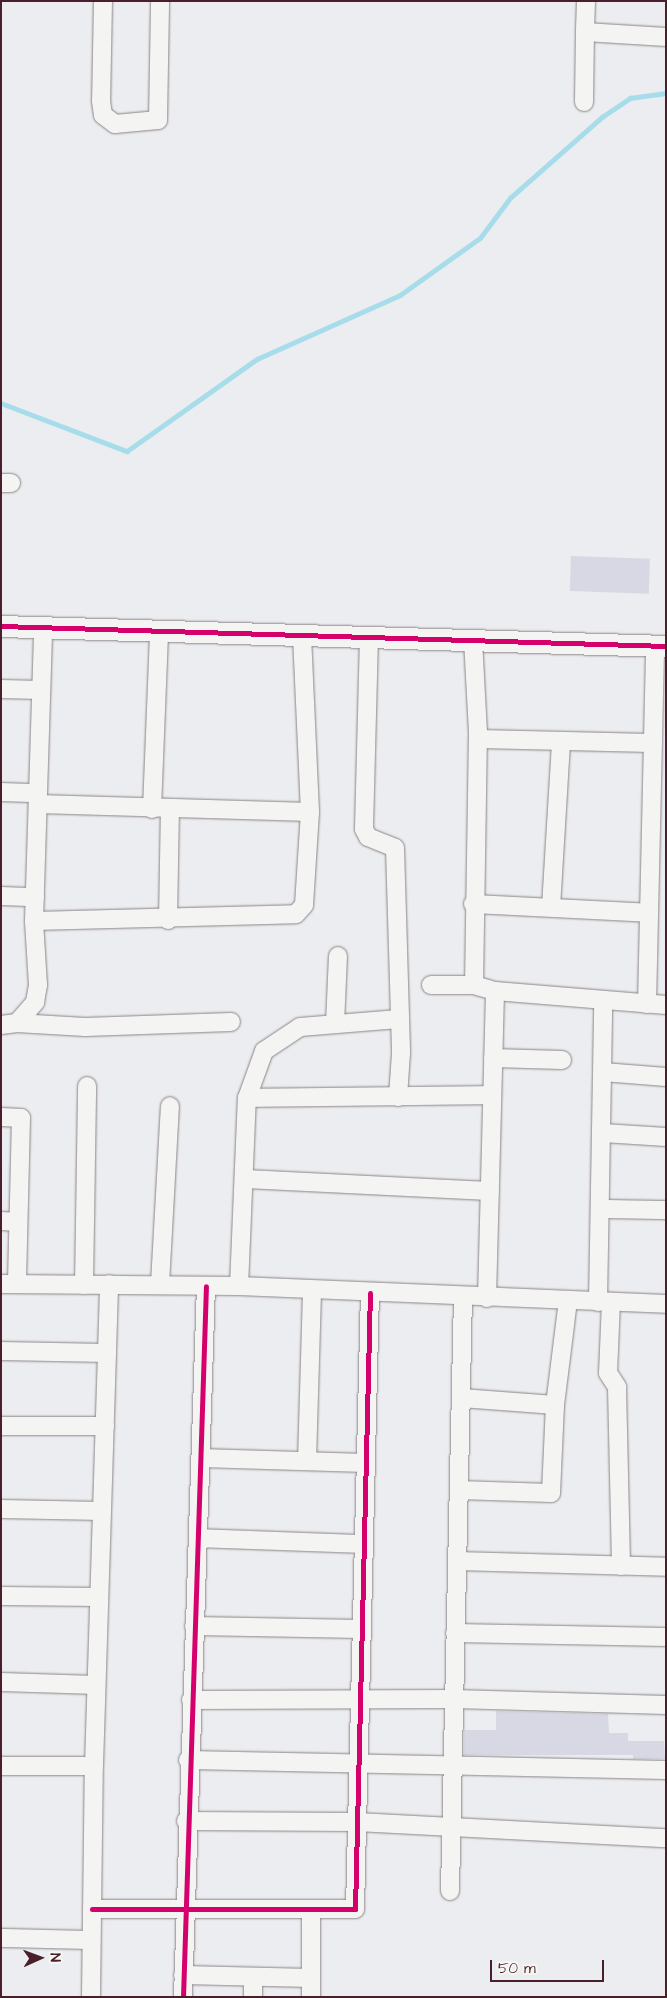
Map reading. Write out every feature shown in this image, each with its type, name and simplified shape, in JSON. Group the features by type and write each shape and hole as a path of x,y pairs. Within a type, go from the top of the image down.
{"street":[{"path":"103,1 101,102 103,115 114,124 158,120 160,1"},
{"path":"584,102 586,1"},
{"path":"585,32 666,37"},
{"path":"1,626 660,646 653,743 658,797 658,838 649,913 647,1004"},
{"path":"9,1024 35,1002 38,985 34,921 43,627"},
{"path":"152,809 160,631"},
{"path":"34,921 168,920 296,914 308,891 310,812 302,635"},
{"path":"369,637 364,829 368,837 394,848 399,1019 398,1097"},
{"path":"474,640 478,739 473,904 474,985"},
{"path":"1,688 41,690"},
{"path":"478,739 653,743"},
{"path":"551,907 561,742"},
{"path":"1,792 38,799 152,809 310,812"},
{"path":"168,920 170,810"},
{"path":"1,896 35,897"},
{"path":"473,904 649,913"},
{"path":"335,1024 338,956"},
{"path":"431,986 474,985 495,992 603,1002 666,1004"},
{"path":"487,1298 495,992"},
{"path":"603,1002 602,1209 608,1373 617,1387 621,1566"},
{"path":"239,1286 245,1179 246,1098 264,1050 276,1040 300,1027 399,1019"},
{"path":"9,1024 85,1027 230,1022"},
{"path":"493,1058 562,1060"},
{"path":"603,1072 666,1077"},
{"path":"84,1285 87,1086"},
{"path":"246,1098 492,1095"},
{"path":"160,1284 170,1106"},
{"path":"1,1117 21,1118 10,1221 9,1284 239,1286 463,1297 666,1304"},
{"path":"603,1133 666,1137"},
{"path":"245,1179 490,1191"},
{"path":"602,1209 666,1210"},
{"path":"91,1997 96,1685 109,1284"},
{"path":"183,1997 186,1821 206,1286"},
{"path":"307,1461 312,1290"},
{"path":"92,1909 354,1909 370,1293"},
{"path":"450,1891 463,1297"},
{"path":"458,1490 551,1493 555,1405 568,1301"},
{"path":"1,1351 107,1353"},
{"path":"461,1398 555,1405"},
{"path":"1,1426 105,1426"},
{"path":"201,1458 365,1463"},
{"path":"1,1509 102,1511"},
{"path":"198,1538 363,1544"},
{"path":"457,1561 666,1567"},
{"path":"1,1596 100,1597"},
{"path":"194,1626 361,1629"},
{"path":"456,1633 666,1637"},
{"path":"1,1682 96,1685"},
{"path":"191,1700 360,1701 454,1698 666,1704"},
{"path":"188,1760 452,1764 666,1770"},
{"path":"1,1766 94,1766"},
{"path":"186,1821 356,1822 666,1838"},
{"path":"311,1909 311,1997"},
{"path":"1,1938 91,1940"},
{"path":"183,1975 253,1988 311,1978"}],"building":[{"path":"571,556 650,559 649,594 570,591"},
{"path":"496,1711 608,1714 609,1733 628,1733 628,1741 664,1741 665,1759 633,1759 633,1755 464,1755 464,1730 496,1730"}],"waterway":[{"path":"1,403 127,451 257,359 400,295 480,238 510,198 602,117 630,98 666,93"}],"cycle path":[{"path":"1,626 666,646"},
{"path":"183,1997 206,1286"},
{"path":"92,1909 355,1909 370,1293"}]}
